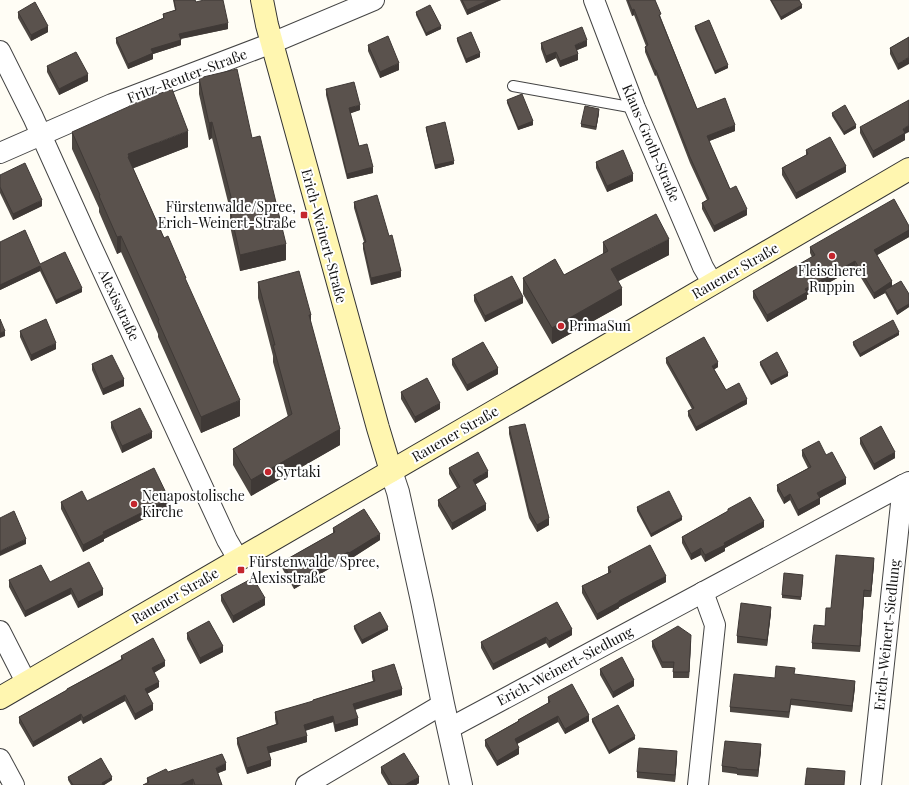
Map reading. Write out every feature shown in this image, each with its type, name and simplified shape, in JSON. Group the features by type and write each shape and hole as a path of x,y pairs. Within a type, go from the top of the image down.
{"main road":[{"name":"Erich-Weinert-Straße","path":"262,0 267,25 371,405 391,471"},
{"name":"Rauener Straße","path":"0,698 909,169"}],"street":[{"name":"Fritz-Reuter-Straße","path":"0,153 112,104 272,43 374,0"},
{"name":"Klaus-Groth-Straße","path":"594,0 635,108 704,267 713,284"},
{"name":"Alexisstraße","path":"0,51 41,135 238,559"},
{"path":"391,471 398,492 422,601 460,785"},
{"name":"Erich-Weinert-Siedlung","path":"448,729 906,484"},
{"name":"Erich-Weinert-Siedlung","path":"871,785 906,484"},
{"path":"698,785 715,625 703,592"},
{"path":"0,631 26,682"},
{"path":"306,785 443,704"},
{"path":"0,759 14,785"}],"lane":[{"path":"513,86 635,108"}],"building":[{"path":"174,0 195,0 196,2 204,0 223,0 228,23 179,34 181,40 151,49 153,53 128,64 116,38 164,18 163,14 176,10"},
{"path":"462,0 489,0 467,10"},
{"path":"628,0 655,0 661,14 659,15 697,109 725,98 735,125 707,136 730,189 736,186 747,209 714,226 702,203 709,199 690,157 656,70 645,47 648,45 634,9 632,10"},
{"path":"771,0 799,0 802,5 781,17"},
{"path":"35,2 48,26 31,35 18,12"},
{"path":"430,5 441,26 426,33 416,12"},
{"path":"709,20 728,65 715,71 695,26"},
{"path":"582,27 587,40 575,45 578,54 560,61 556,52 546,56 541,43"},
{"path":"471,32 480,53 466,59 457,38"},
{"path":"388,36 399,63 380,72 368,45"},
{"path":"909,37 909,57 898,64 890,48"},
{"path":"76,52 88,74 59,89 47,66"},
{"path":"237,69 252,138 260,136 286,244 240,255 230,210 234,209 212,122 209,123 199,78"},
{"path":"354,82 360,105 349,108 359,146 367,144 373,167 347,174 326,89"},
{"path":"172,89 188,131 128,154 128,157 164,238 168,236 185,278 240,400 201,417 121,236 117,237 72,132 130,106 129,105"},
{"path":"522,94 533,121 518,127 507,100"},
{"path":"909,100 909,125 903,129 905,133 873,151 860,127"},
{"path":"845,105 856,125 844,132 832,113"},
{"path":"585,106 599,109 596,127 581,124"},
{"path":"445,122 454,161 435,165 426,127"},
{"path":"830,137 846,166 796,193 782,168 808,154 806,150"},
{"path":"623,150 633,174 607,186 596,162"},
{"path":"25,163 42,200 13,214 0,187 0,175"},
{"path":"377,195 389,236 392,235 401,271 371,278 363,243 366,242 354,202"},
{"path":"894,199 909,226 909,230 874,250 892,281 874,293 855,261 805,289 807,292 767,315 753,291 815,255 810,247"},
{"path":"656,214 669,239 611,269 622,288 552,328 523,278 555,259 564,275 608,251 603,242"},
{"path":"25,230 40,264 65,252 82,288 56,300 40,266 0,285 0,242"},
{"path":"299,271 311,315 309,315 340,429 251,480 233,449 292,414 258,282"},
{"path":"512,276 523,297 485,316 474,295"},
{"path":"901,281 909,294 909,304 897,311 885,290"},
{"path":"0,319 5,331 0,333"},
{"path":"46,319 56,343 31,355 20,331"},
{"path":"893,320 899,332 860,354 853,342"},
{"path":"704,337 718,362 712,366 726,390 739,383 747,399 696,427 688,411 694,408 666,358"},
{"path":"483,342 498,368 467,385 452,359"},
{"path":"777,352 788,373 771,382 760,362"},
{"path":"112,355 124,379 103,389 92,364"},
{"path":"427,378 440,403 415,417 401,392"},
{"path":"140,408 152,432 122,446 111,422"},
{"path":"525,424 549,518 537,525 529,511 509,427"},
{"path":"881,426 895,452 874,464 860,438"},
{"path":"819,441 826,455 832,452 846,478 817,493 820,498 798,510 790,494 784,498 777,485 811,467 802,450"},
{"path":"478,452 488,471 473,480 486,504 452,523 438,500 460,487 449,468"},
{"path":"154,468 169,499 103,532 104,534 83,545 61,502 82,491 87,501"},
{"path":"669,491 682,517 651,534 637,507"},
{"path":"750,497 764,521 724,543 725,545 705,555 701,548 691,554 682,537"},
{"path":"364,509 380,534 294,583 282,562 335,532 333,528"},
{"path":"14,511 26,539 0,551 0,518"},
{"path":"650,545 666,576 597,614 582,586 611,572 608,567"},
{"path":"836,555 874,558 871,591 864,590 860,646 812,643 814,625 825,626 826,608 831,608"},
{"path":"89,562 103,589 78,602 71,588 25,611 9,580 41,565 50,582"},
{"path":"784,573 803,575 801,597 782,595"},
{"path":"253,578 265,598 233,616 221,595"},
{"path":"557,602 572,629 549,641 546,637 493,664 481,642"},
{"path":"741,603 771,607 767,640 737,636"},
{"path":"380,612 388,627 362,640 354,626"},
{"path":"209,621 223,646 200,658 187,633"},
{"path":"678,626 691,635 689,672 673,672 674,662 662,662 652,641"},
{"path":"153,638 165,661 152,668 159,682 145,689 153,704 135,714 125,695 83,718 81,714 33,742 19,717 123,659 121,656"},
{"path":"622,657 634,680 613,692 600,669"},
{"path":"394,664 402,689 353,704 358,718 335,725 333,716 304,725 307,736 267,747 271,760 247,768 237,738 278,724 275,712 375,681 372,671"},
{"path":"776,666 795,668 794,674 855,681 852,706 791,699 789,712 730,707 734,674 775,678"},
{"path":"572,684 589,715 565,729 558,716 515,739 519,748 497,761 485,740 550,702 548,697"},
{"path":"618,705 635,736 609,751 592,719"},
{"path":"725,741 761,744 758,770 737,769 722,766"},
{"path":"639,748 677,751 675,775 637,772"},
{"path":"404,753 419,777 405,785 392,785 381,767"},
{"path":"222,754 226,763 216,768 222,785 195,785 193,779 180,785 143,785 149,782 147,778 166,769 168,772"},
{"path":"101,758 112,777 102,783 103,785 73,785 68,777"},
{"path":"807,768 845,771 844,785 805,785"}],"place":[{"name":"Fürstenwalde/Spree, Erich-Weinert-Straße","path":"304,215"},
{"name":"Fleischerei Ruppin","path":"832,256"},
{"name":"PrimaSun","path":"561,326"},
{"name":"Syrtaki","path":"268,472"},
{"name":"Neuapostolische Kirche","path":"134,504"},
{"name":"Fürstenwalde/Spree, Alexisstraße","path":"241,570"}]}
